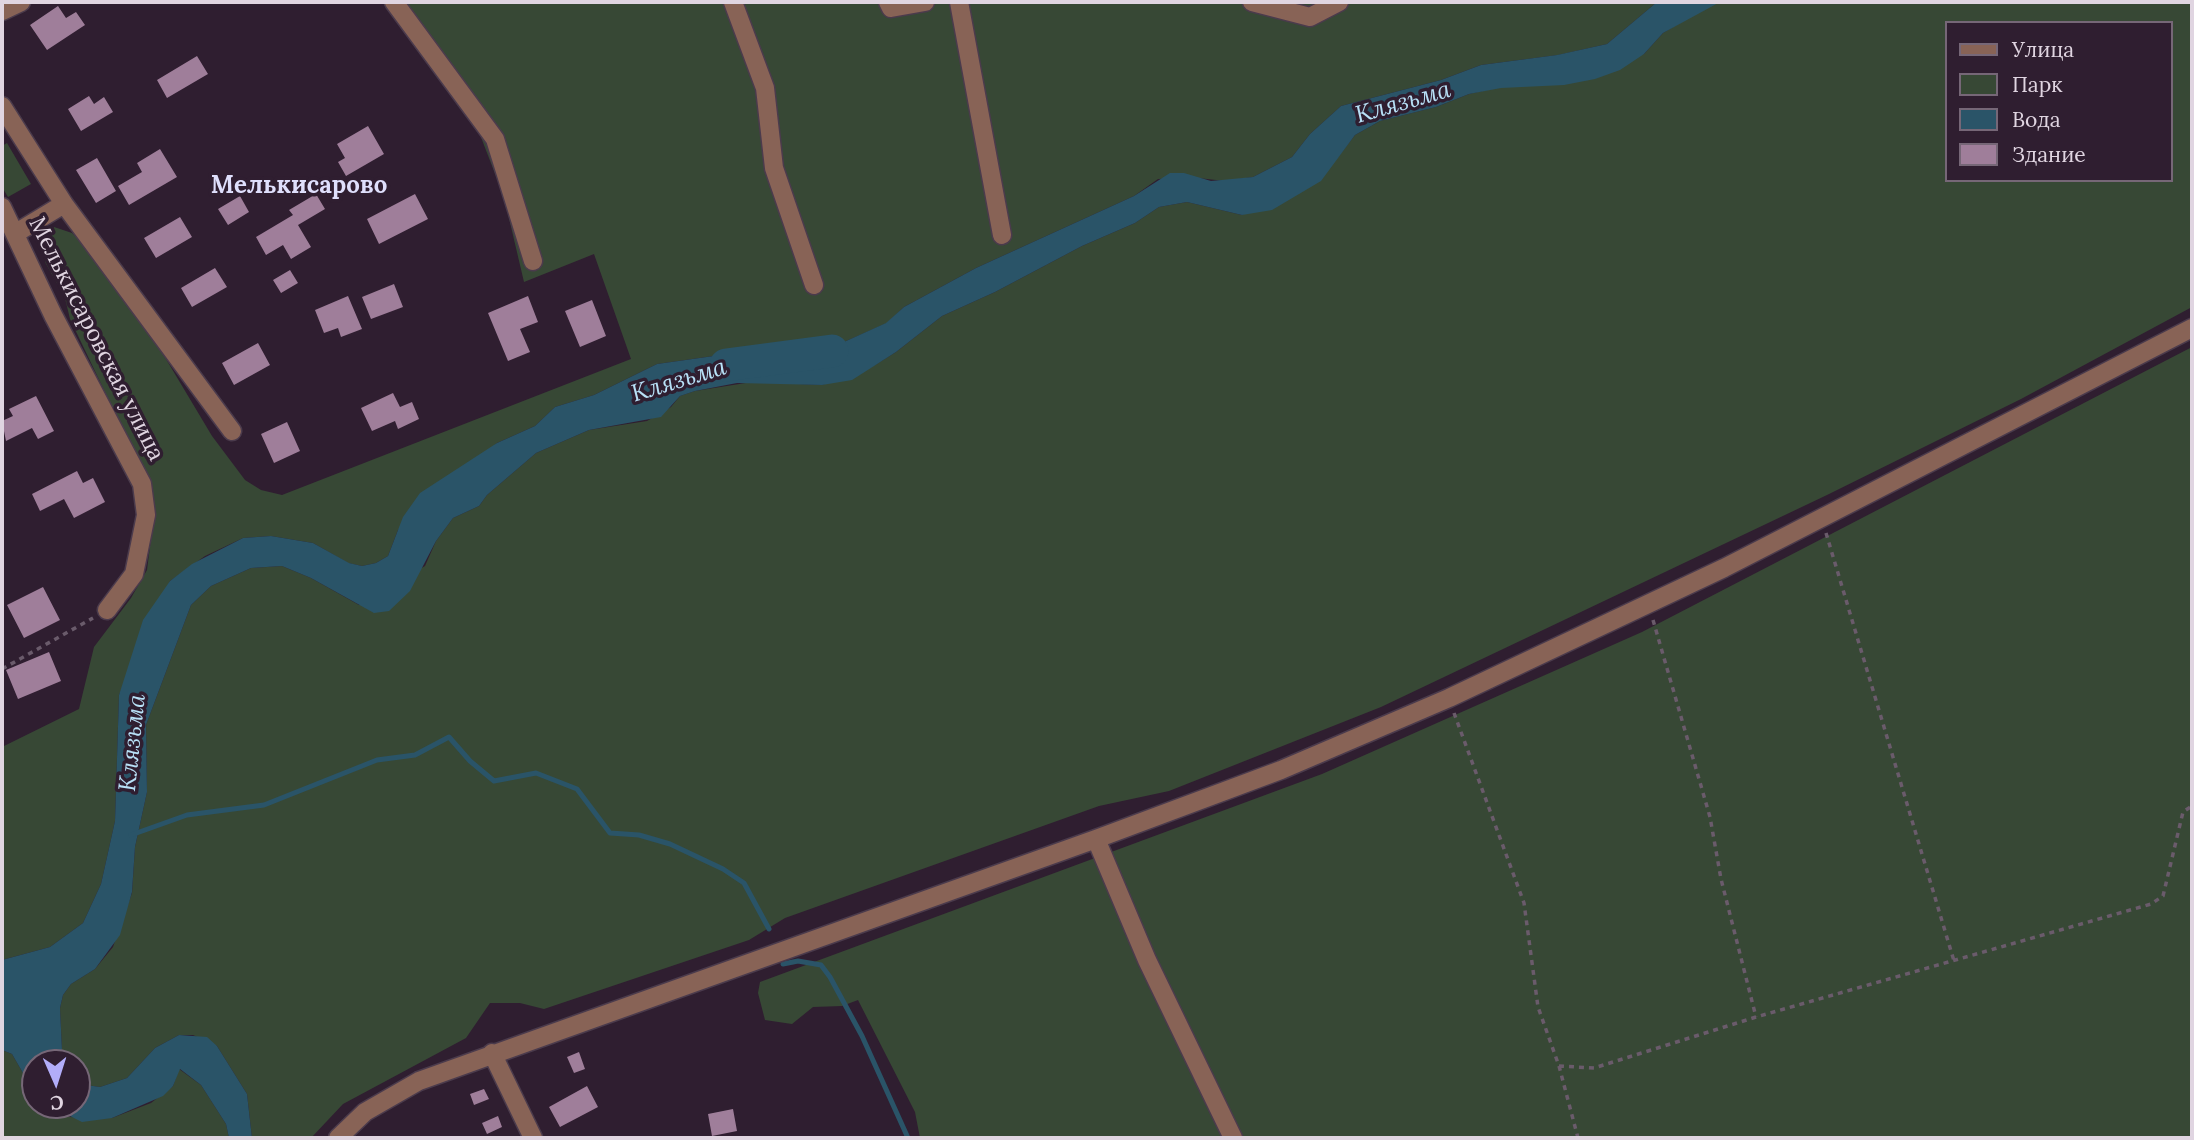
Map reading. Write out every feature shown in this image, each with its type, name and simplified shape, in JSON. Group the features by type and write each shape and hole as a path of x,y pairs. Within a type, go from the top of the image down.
{"street":[{"path":"2,11 21,2"},
{"path":"394,2 495,139 533,261"},
{"path":"733,2 765,88 774,167 814,285"},
{"path":"888,2 891,8 925,2"},
{"path":"959,2 1002,234"},
{"path":"1252,2 1310,16 1339,2"},
{"path":"2,106 64,204 232,431"},
{"path":"16,233 64,204"},
{"name":"Мелькисаровская улица","path":"2,207 53,315 142,484 146,515 134,574 107,610"},
{"path":"338,1138 365,1112 419,1081 1096,839 1280,770 1449,698 1822,518 2192,328"},
{"path":"1096,839 1147,960 1233,1138"},
{"path":"492,1053 533,1138"}],"path":[{"path":"1822,518 1954,961"},
{"path":"1648,604 1710,817 1721,879 1756,1017"},
{"path":"2,669 107,610"},
{"path":"1449,698 1524,903 1538,1007 1559,1066 1578,1138"},
{"path":"1559,1066 1594,1068 1756,1017 2151,904 2163,896 2183,812 2192,806"}],"green space":[{"path":"384,2 1657,2 1607,44 1558,55 1481,65 1441,80 1341,106 1310,134 1292,157 1253,177 1225,181 1198,178 1158,179 1134,196 976,268 904,307 887,323 835,346 783,360 728,354 657,364 594,395 555,407 535,426 497,443 398,530 388,556 376,563 362,566 348,563 313,543 271,536 243,538 205,556 170,581 119,695 115,821 101,884 83,923 50,947 2,960 2,747 79,709 94,647 131,598 147,570 155,507 149,484 70,319 65,298 45,262 44,243 54,227 72,233 114,272 212,436 245,480 261,490 282,495 631,359 594,254 524,282 504,197 474,119"},
{"path":"1714,2 2192,2 2192,307 2021,399 1827,495 1381,707 1169,791 1099,806 785,918 749,940 544,1009 520,1003 490,1003 466,1038 343,1104 311,1138 252,1138 247,1094 217,1046 193,1035 179,1035 155,1048 127,1078 100,1087 91,1086 91,1049 62,1049 60,1008 63,995 71,984 95,969 113,947 132,893 135,847 147,792 146,725 191,605 211,586 251,568 282,566 311,578 359,605 425,566 436,541 453,518 479,506 487,495 536,453 589,430 647,421 671,407 680,396 695,391 752,382 822,385 875,365 942,316 995,292 1082,246 1135,223 1159,207 1187,202 1242,215 1338,157 1355,135 1380,121 1436,107 1469,94 1644,54 1663,33"},
{"path":"7,143 31,184 8,197 2,187 2,146"},
{"path":"2192,347 2192,1138 920,1138 915,1112 858,1000 842,1006 813,1007 792,1024 765,1020 758,993 760,982 1322,774 1642,632"},
{"path":"2,1050 12,1054 21,1070 21,1119 112,1118 151,1103 173,1086 179,1069 201,1085 226,1124 229,1138 2,1138"}],"water":[{"path":"1657,2 1720,2 1663,33 1644,54 1620,70 1595,79 1564,85 1501,88 1469,94 1436,107 1380,121 1355,135 1321,181 1272,210 1242,215 1187,202 1159,207 1135,223 1082,246 995,292 942,316 896,352 852,380 822,385 737,383 695,391 680,396 661,417 589,430 536,453 487,495 479,506 453,518 436,541 410,591 389,611 374,613 311,578 282,566 251,568 211,586 191,605 146,725 147,792 135,847 132,892 120,935 95,969 71,984 63,995 60,1008 62,1049 21,1049 21,1070 12,1054 2,1050 2,960 50,947 83,923 101,884 115,821 119,695 143,620 170,581 192,564 243,538 271,536 313,543 349,563 362,566 376,563 388,556 403,517 420,493 497,443 535,426 555,407 594,395 657,364 728,354 783,360 835,346 886,323 904,307 976,268 1134,196 1170,173 1184,173 1211,181 1253,177 1292,157 1310,134 1341,106 1441,80 1481,65 1557,55 1607,44"},
{"path":"179,1035 207,1037 217,1046 247,1094 252,1138 229,1138 226,1124 201,1085 180,1069 173,1086 163,1096 112,1118 82,1122 76,1119 91,1119 91,1086 100,1087 127,1078 155,1048"}],"building":[{"path":"58,6 66,18 76,12 85,25 47,50 30,25"},
{"path":"197,56 208,74 167,98 157,80"},
{"path":"89,96 94,104 104,97 113,112 81,131 68,109"},
{"path":"368,126 384,154 346,176 338,162 345,158 337,144"},
{"path":"160,149 177,177 129,205 118,186 142,172 137,163"},
{"path":"97,158 116,191 96,203 76,170"},
{"path":"316,194 325,209 298,225 311,247 291,259 283,245 266,255 256,237 293,215 289,210"},
{"path":"415,194 428,219 379,244 367,219"},
{"path":"240,196 249,212 228,225 218,209"},
{"path":"180,217 192,237 156,258 144,238"},
{"path":"215,268 227,287 192,307 181,288"},
{"path":"290,270 298,283 281,293 273,280"},
{"path":"394,284 403,307 371,319 362,297"},
{"path":"348,296 362,329 341,337 338,328 324,333 315,310"},
{"path":"528,296 538,322 520,329 530,352 508,361 488,313"},
{"path":"592,300 606,336 580,347 565,311"},
{"path":"258,343 270,365 234,385 222,363"},
{"path":"393,393 400,407 412,402 419,419 398,429 395,421 372,431 361,408"},
{"path":"36,396 54,431 38,439 32,428 6,441 2,421 13,416 9,409"},
{"path":"287,422 300,451 274,463 261,434"},
{"path":"77,471 83,483 93,478 105,502 74,518 64,499 40,511 32,494"},
{"path":"43,587 60,620 24,638 7,605"},
{"path":"49,652 61,681 18,699 6,670"},
{"path":"579,1052 585,1069 574,1073 567,1057"},
{"path":"587,1086 598,1107 560,1127 549,1107"},
{"path":"484,1089 489,1099 474,1105 470,1094"},
{"path":"733,1109 737,1131 712,1136 708,1114"},
{"path":"498,1116 502,1127 487,1134 482,1123"}],"waterway":[{"name":"Клязьма","path":"726,365 832,351"},
{"path":"131,835 187,815 264,805 377,760 415,755 449,737 470,761 494,781 536,773 577,789 610,833 639,835 670,844 723,869 744,883 769,929"},
{"path":"783,964 798,961 821,965 830,977 862,1036 908,1138"}],"district":[{"name":"Мелькисарово","path":"299,186"}]}
